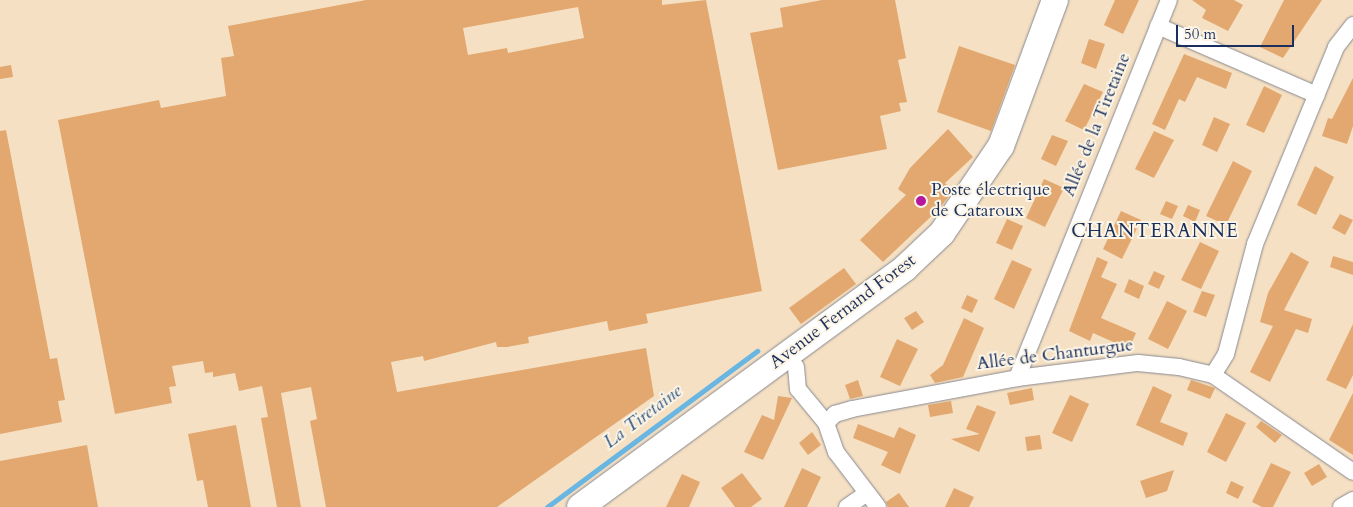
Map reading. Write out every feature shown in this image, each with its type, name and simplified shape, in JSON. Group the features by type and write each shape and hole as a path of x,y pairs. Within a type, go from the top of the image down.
{"main road":[{"name":"Avenue Fernand Forest","path":"580,507 905,268 942,233 1001,146 1056,0"},
{"name":"Avenue Fernand Forest","path":"604,507 919,276 981,204 1013,151 1071,0"}],"street":[{"name":"Allée de la Tiretaine","path":"1017,378 1169,0"},
{"path":"1158,26 1317,96"},
{"path":"1213,375 1226,354 1255,244 1336,47 1352,30"},
{"name":"Allée de Chanturgue","path":"826,423 835,414 852,409 1017,378 1138,363 1213,375 1353,472"},
{"path":"796,367 798,389 826,423 829,440 878,507"},
{"path":"847,507 867,493"},
{"path":"1341,507 1353,500"}],"building":[{"path":"366,0 662,0 662,5 706,0 762,291 646,314 648,323 609,331 607,321 528,337 529,343 497,347 496,342 424,361 423,356 391,362 397,392 646,348 654,396 497,507 326,507 310,421 317,419 311,387 281,393 301,507 277,507 261,418 268,417 262,386 239,391 235,373 213,377 213,372 205,373 203,361 172,366 176,386 169,387 172,403 115,414 58,120 159,100 161,108 226,96 221,58 234,56 228,26","holes":["578,7 584,38 508,53 507,48 468,55 463,28"]},
{"path":"822,0 895,0 906,58 898,60 907,102 899,103 901,111 880,116 887,149 778,170 750,33 783,27 780,8"},
{"path":"1115,0 1139,0 1123,34 1104,25"},
{"path":"1192,0 1234,0 1243,5 1228,31 1202,18 1206,10"},
{"path":"1284,0 1322,0 1283,58 1260,47"},
{"path":"1089,39 1105,44 1096,69 1081,63"},
{"path":"959,46 1015,65 991,131 937,112"},
{"path":"1184,54 1232,73 1226,89 1197,77 1185,102 1179,99 1165,130 1152,124"},
{"path":"11,65 13,77 0,79 0,67"},
{"path":"1353,78 1353,126 1347,144 1322,136 1328,118 1332,119"},
{"path":"1084,84 1103,92 1084,130 1065,121"},
{"path":"1264,86 1282,95 1264,133 1246,125"},
{"path":"1214,117 1230,124 1217,152 1202,145"},
{"name":"Poste électrique de Cataroux","path":"948,129 973,157 945,183 953,191 939,209 883,262 860,240 906,195 898,189 910,168"},
{"path":"6,130 50,359 57,358 65,400 58,401 62,422 0,434 0,131"},
{"path":"1154,131 1174,140 1154,178 1135,169"},
{"path":"1052,135 1068,141 1056,166 1041,159"},
{"path":"1233,161 1252,171 1226,225 1206,216"},
{"path":"1315,166 1334,177 1316,215 1297,205"},
{"path":"1044,179 1064,188 1045,227 1026,218"},
{"path":"1166,201 1178,206 1172,219 1160,214"},
{"path":"1188,205 1200,210 1195,222 1183,216"},
{"path":"1121,211 1141,220 1122,259 1103,249"},
{"path":"1340,214 1353,220 1345,235 1332,228"},
{"path":"1007,219 1023,226 1012,250 996,243"},
{"path":"1200,242 1219,251 1201,289 1181,280"},
{"path":"1291,252 1309,262 1284,310 1312,319 1308,333 1296,329 1270,382 1250,372 1273,326 1260,322 1268,293"},
{"path":"1333,256 1353,262 1353,275 1330,267"},
{"path":"1097,257 1108,262 1101,277 1117,284 1101,318 1136,333 1129,349 1093,333 1090,341 1069,331"},
{"path":"1012,260 1032,269 1014,309 994,299"},
{"path":"844,268 856,284 801,324 789,308"},
{"path":"1154,271 1165,276 1159,289 1148,284"},
{"path":"1129,279 1144,286 1139,299 1124,292"},
{"path":"1202,291 1215,295 1206,317 1193,312"},
{"path":"967,295 978,300 972,313 961,308"},
{"path":"1167,301 1187,311 1168,349 1148,339"},
{"path":"916,311 924,322 912,330 904,318"},
{"path":"964,318 984,328 963,377 935,383 930,375 943,365"},
{"path":"1353,324 1353,375 1346,389 1326,380"},
{"path":"897,339 918,349 900,386 880,377"},
{"path":"858,380 863,396 850,399 845,385"},
{"path":"1191,380 1215,388 1210,399 1187,390"},
{"path":"1153,386 1172,395 1160,422 1188,433 1183,446 1136,425"},
{"path":"1032,388 1034,400 1010,405 1007,393"},
{"path":"1353,393 1353,455 1329,440"},
{"path":"1070,395 1089,404 1072,442 1052,433"},
{"path":"778,396 792,398 763,460 744,452 762,415 774,420"},
{"path":"951,401 953,413 930,417 928,405"},
{"path":"977,405 996,412 979,452 951,439 980,434 966,429"},
{"path":"1226,413 1246,423 1226,462 1207,452"},
{"path":"1261,421 1282,435 1275,443 1256,427"},
{"path":"858,424 894,438 899,427 916,435 900,474 881,465 888,452 853,438"},
{"path":"236,425 251,507 208,507 203,480 197,481 188,434"},
{"path":"812,432 821,445 808,455 799,443"},
{"path":"1040,435 1042,449 1027,451 1025,437"},
{"path":"87,445 98,507 0,507 0,461"},
{"path":"1271,463 1291,472 1273,507 1262,507 1252,502"},
{"path":"1319,464 1327,477 1312,486 1304,473"},
{"path":"802,468 821,477 807,507 784,507"},
{"path":"1174,470 1167,491 1146,498 1140,481"},
{"path":"742,473 762,499 751,507 735,507 721,488"},
{"path":"682,474 700,482 689,507 666,507"},
{"path":"1231,481 1244,487 1238,499 1226,493"},
{"path":"954,488 974,497 969,507 945,507"},
{"path":"899,493 909,507 888,507 886,502"}],"waterway":[{"name":"La Tiretaine","path":"547,507 757,351"}],"place":[{"name":"Poste électrique de Cataroux","path":"921,201"}],"district":[{"name":"CHANTERANNE","path":"1155,232"}]}
